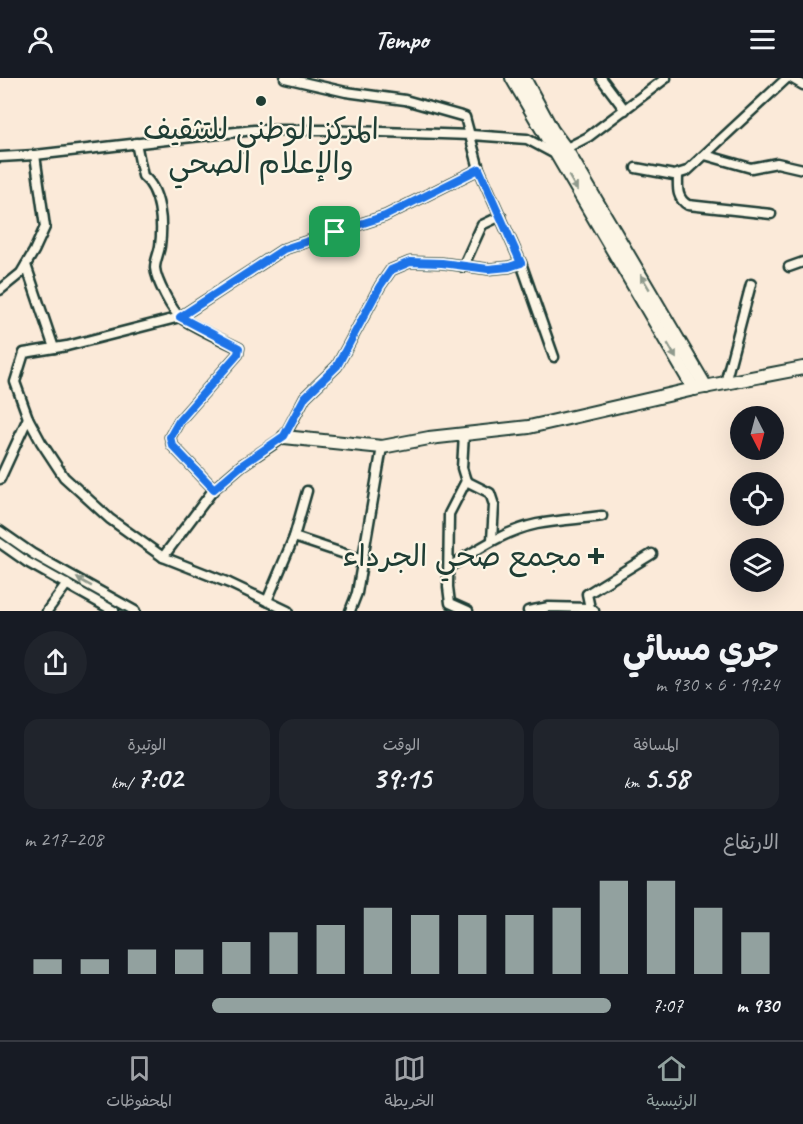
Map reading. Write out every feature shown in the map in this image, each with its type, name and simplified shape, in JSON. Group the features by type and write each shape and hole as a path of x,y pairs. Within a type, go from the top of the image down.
{"street":[{"path":"285,78 346,92 405,100 465,117 479,169 521,263 554,357"},
{"path":"512,78 561,151 700,388"},
{"path":"524,78 561,151"},
{"path":"601,78 625,110"},
{"path":"0,157 254,130 471,135 527,139 561,151 588,137 666,78"},
{"path":"636,168 678,175 687,171 789,78 803,85"},
{"path":"136,143 143,176 150,181 159,210 162,227 155,269 165,295 180,317 239,348 238,354 179,421 170,437 172,445 214,489"},
{"path":"0,290 21,273 45,227 34,155"},
{"path":"705,155 751,168 777,163 803,169"},
{"path":"288,611 163,557 110,519 64,477 28,418 15,382 24,353 133,330 180,317 284,249 385,216 479,169"},
{"path":"678,175 678,195 688,206 771,214"},
{"path":"463,267 482,225 501,216"},
{"path":"163,557 214,489 242,465 284,436 305,397 337,366 391,270 410,262 442,263 488,269 521,263"},
{"path":"789,267 803,262"},
{"path":"26,265 54,348"},
{"path":"725,383 751,284"},
{"path":"284,436 382,447 429,438 529,427 700,388 803,368"},
{"path":"0,479 28,418"},
{"path":"464,434 462,468 466,481 449,514 448,587 450,603 468,611"},
{"path":"350,611 357,593 382,447"},
{"path":"466,481 490,493 494,505 492,540"},
{"path":"267,601 294,537 307,491"},
{"path":"449,567 492,540 537,524 602,516"},
{"path":"0,531 33,554 135,611"},
{"path":"294,537 363,560"},
{"path":"0,543 27,562 114,611"},
{"path":"528,611 592,609 587,594 652,554"},
{"path":"47,611 67,584"}],"place":[{"name":"المركز الوطني للتثقيف والإعلام الصحي","path":"261,101"},
{"name":"مجمع صحي الجرداء","path":"596,556"}],"route":[{"path":"479,169 521,263 488,269 442,263 410,262 391,270 337,366 305,397 284,436 242,465 214,489 172,445 170,437 179,421 238,354 239,348 180,317 284,249 335,232 385,216 479,169"}]}
